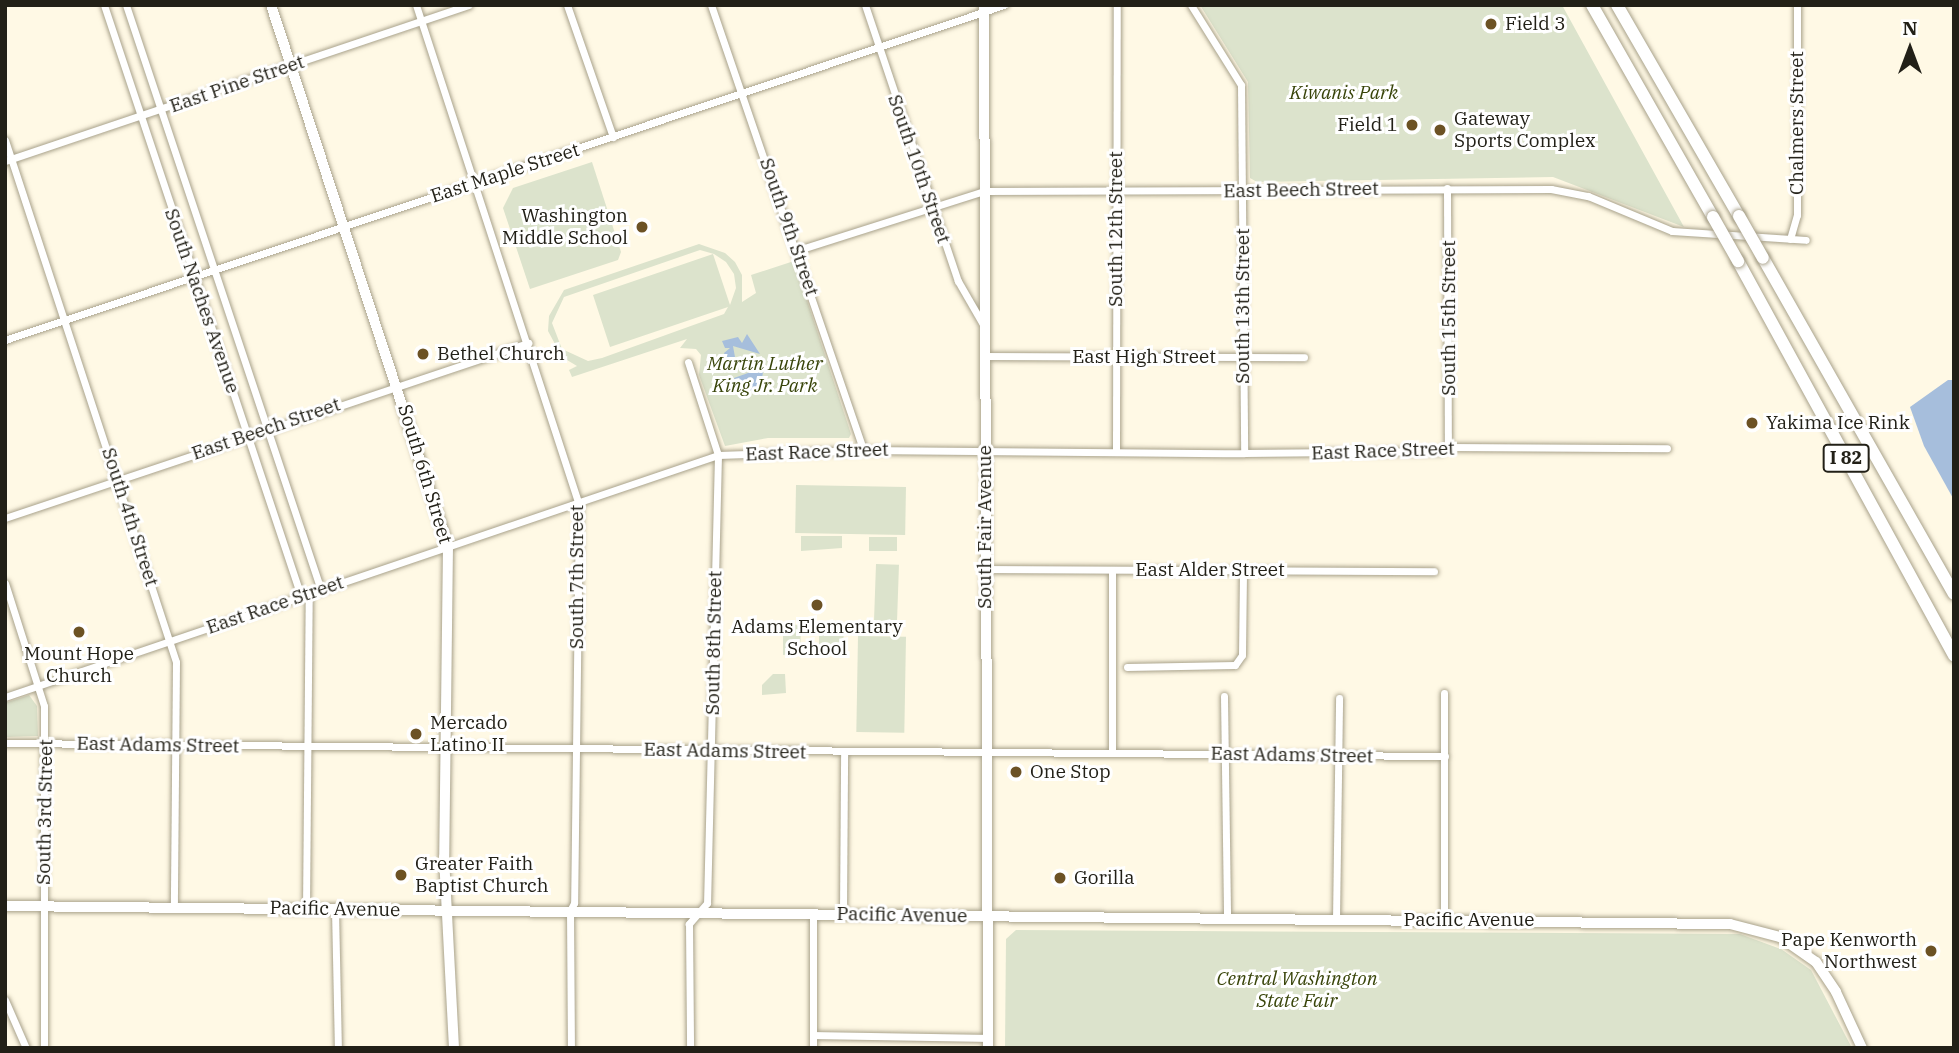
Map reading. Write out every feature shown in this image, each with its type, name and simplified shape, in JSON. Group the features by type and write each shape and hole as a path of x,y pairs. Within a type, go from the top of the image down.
{"highway":[{"name":"I 82","path":"1592,5 1738,261 1954,656"},
{"name":"I 82","path":"1617,5 1954,594"}],"street":[{"name":"South Naches Avenue","path":"104,5 247,435 305,595 308,748 306,909"},
{"name":"South Naches Avenue","path":"126,5 321,590"},
{"name":"South 6th Street","path":"271,5 346,224 448,546 447,910 454,1048"},
{"name":"South 7th Street","path":"416,5 579,505 577,750 570,911 571,1048"},
{"name":"East Pine Street","path":"8,160 468,5"},
{"path":"567,5 613,137"},
{"name":"South 9th Street","path":"712,5 798,250 863,450"},
{"name":"South 10th Street","path":"865,5 958,281 985,328"},
{"name":"East Maple Street","path":"5,340 346,224 879,49 984,9 1003,5"},
{"name":"South 12th Street","path":"1116,452 1117,5"},
{"name":"South 13th Street","path":"1191,5 1241,86 1244,453"},
{"name":"Chalmers Street","path":"1790,239 1797,215 1797,5"},
{"name":"South Fair Avenue","path":"984,9 985,751 990,915 988,1043"},
{"name":"South 4th Street","path":"5,140 8,160 65,320 176,662 174,907"},
{"name":"East Beech Street","path":"798,250 984,191 1116,193 1447,188 1567,190 1672,231 1805,240"},
{"name":"South 15th Street","path":"1447,188 1448,447"},
{"name":"East Beech Street","path":"5,517 398,384 528,343"},
{"name":"East High Street","path":"985,356 1304,358"},
{"name":"South 8th Street","path":"688,362 718,455 707,903 689,924 690,1048"},
{"name":"East Race Street","path":"5,697 448,546 579,505 718,455 863,450 1244,453 1440,451 1448,447 1667,448"},
{"name":"East Alder Street","path":"985,569 1434,571"},
{"path":"1112,570 1112,751"},
{"path":"1127,667 1235,666 1242,655 1243,570"},
{"name":"South 3rd Street","path":"5,583 40,685 47,743 43,906 44,1048"},
{"path":"1444,693 1444,920"},
{"path":"1224,696 1227,918"},
{"path":"1336,920 1335,756 1339,698"},
{"name":"East Adams Street","path":"5,743 974,754 985,751 1112,751 1335,756 1445,755"},
{"path":"843,914 844,752"},
{"name":"Pacific Avenue","path":"5,906 1730,924 1766,931 1794,945 1830,981 1862,1048"},
{"path":"335,909 338,1048"},
{"path":"813,914 813,1048"},
{"path":"5,1000 26,1048"},
{"path":"814,1035 988,1043"}],"green space":[{"name":"Kiwanis Park","path":"1200,5 1562,5 1684,227 1553,177 1257,182 1250,178 1248,82"},
{"path":"592,162 621,252 618,260 530,289 503,208 513,188"},
{"name":"Martin Luther King Jr. Park","path":"699,244 725,253 735,262 742,275 742,302 756,293 751,275 794,261 851,434 849,438 768,438 725,446 699,375 701,355 696,349 680,348 687,339 572,377 569,370 577,366 562,357 548,331 549,316 564,290","holes":["700,250 714,254 726,262 734,274 736,288 730,305 713,254 593,295 610,347 728,307 724,314 602,358 588,361 562,349 552,323 564,297"]},
{"path":"796,485 906,487 905,535 795,533"},
{"path":"801,536 842,536 842,548 801,551"},
{"path":"869,537 897,537 897,551 869,551"},
{"path":"876,564 899,565 897,625 874,624"},
{"path":"789,622 801,627 800,653 783,655 783,626"},
{"path":"819,622 845,622 842,652 819,649"},
{"path":"858,636 906,637 904,733 856,732"},
{"path":"773,674 785,674 786,693 762,695 762,685"},
{"path":"29,695 37,706 38,736 5,737 5,703"},
{"name":"Central Washington State Fair","path":"1016,930 1740,934 1781,949 1811,970 1852,1048 1005,1048 1006,939"}],"water":[{"path":"747,334 760,354 733,346 735,357 726,359 724,353 730,348 725,348 722,341 738,337 742,343"},
{"path":"752,366 763,372 760,390 752,392 748,386 740,394 734,378 748,373"},
{"path":"1948,380 1954,380 1954,500 1924,446 1910,407"}],"place":[{"name":"Field 3","path":"1491,24"},
{"name":"Field 1","path":"1412,125"},
{"name":"Gateway Sports Complex","path":"1440,130"},
{"name":"Washington Middle School","path":"642,227"},
{"name":"Bethel Church","path":"423,354"},
{"name":"Yakima Ice Rink","path":"1752,423"},
{"name":"Adams Elementary School","path":"817,605"},
{"name":"Mount Hope Church","path":"79,632"},
{"name":"Mercado Latino II","path":"416,734"},
{"name":"One Stop","path":"1016,772"},
{"name":"Greater Faith Baptist Church","path":"401,875"},
{"name":"Gorilla","path":"1060,878"},
{"name":"Pape Kenworth Northwest","path":"1931,951"}]}
